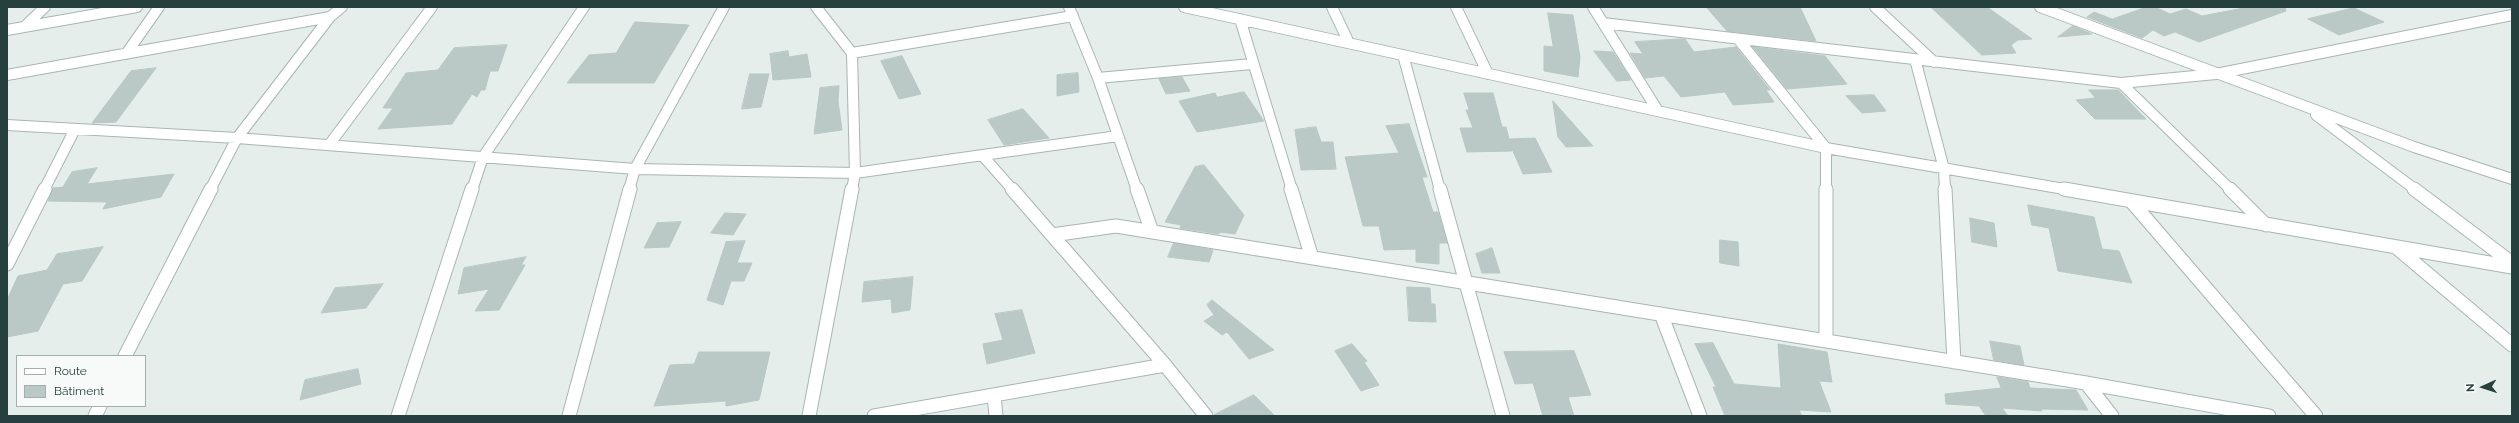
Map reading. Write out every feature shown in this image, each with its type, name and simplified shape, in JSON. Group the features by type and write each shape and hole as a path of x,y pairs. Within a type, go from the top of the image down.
{"street":[{"path":"24,26 45,7"},
{"path":"7,30 137,7"},
{"path":"126,54 159,7"},
{"path":"126,355 236,138 330,17 342,7"},
{"path":"329,145 432,7"},
{"path":"398,416 483,157 584,7"},
{"path":"569,416 635,169 724,7"},
{"path":"809,416 855,173 852,53 816,7"},
{"path":"1184,7 1826,148 2512,267"},
{"path":"1332,7 1349,43"},
{"path":"1456,7 1488,74"},
{"path":"1593,7 1658,111"},
{"path":"1875,7 1934,62"},
{"path":"2040,7 2414,147 2512,179"},
{"path":"852,53 1071,12 1098,78 1152,232"},
{"path":"1603,23 2121,83 2216,74 2512,15"},
{"path":"7,75 330,17"},
{"path":"1240,19 1252,64 1312,258"},
{"path":"1738,39 1826,148 1826,341"},
{"path":"1403,55 1503,416"},
{"path":"1915,59 1944,168 1954,362"},
{"path":"1098,78 1252,64"},
{"path":"2121,83 2266,225"},
{"path":"2305,107 2512,263"},
{"path":"7,125 236,138 635,169 855,173 1118,136"},
{"path":"7,264 75,129"},
{"path":"982,155 1165,365 1206,416"},
{"path":"2131,201 2316,416"},
{"path":"1052,235 1116,226 2086,383 2269,416"},
{"path":"2396,247 2512,345"},
{"path":"1661,314 1700,416"},
{"path":"874,416 1165,365"},
{"path":"2086,383 2112,416"},
{"path":"994,395 996,416"},
{"path":"94,416 99,407"}],"building":[{"path":"1800,7 1816,41 1727,31 1707,8"},
{"path":"1931,7 1987,7 2032,39 2018,40 2011,45 2016,53 1982,55"},
{"path":"2147,7 2155,7 2170,14 2186,9 2202,16 2249,7 2285,7 2286,11 2199,42 2175,32 2164,36 2153,30 2142,38 2087,17 2094,12 2112,19"},
{"path":"2354,8 2384,22 2339,35 2308,19"},
{"path":"1548,13 1573,15 1580,57 1578,77 1544,71 1544,46 1553,47"},
{"path":"635,22 689,25 654,83 567,83 589,55 616,53"},
{"path":"2073,26 2092,34 2058,37"},
{"path":"1685,39 1694,52 1736,47 1770,90 1766,90 1774,102 1733,105 1725,92 1681,97 1664,76 1645,78 1630,53 1643,54 1635,42"},
{"path":"507,45 498,71 490,71 485,90 481,90 477,97 472,94 452,124 378,129 393,108 383,108 406,73 438,70 454,48"},
{"path":"1753,47 1825,56 1847,84 1787,89"},
{"path":"788,51 789,57 807,54 811,77 773,80 770,54"},
{"path":"1594,51 1613,52 1631,80 1617,81"},
{"path":"902,56 921,94 899,99 881,61"},
{"path":"156,68 116,122 92,123 131,71"},
{"path":"1078,73 1079,92 1057,96 1057,75"},
{"path":"750,74 769,74 761,107 742,109"},
{"path":"1182,77 1190,91 1166,94 1159,79"},
{"path":"839,86 838,101 842,130 814,134 820,88"},
{"path":"2089,90 2118,90 2146,119 2095,119 2076,100 2095,98"},
{"path":"1244,92 1264,121 1197,132 1179,101 1215,93 1217,97"},
{"path":"1464,93 1493,93 1502,127 1506,127 1509,139 1535,138 1552,172 1523,174 1509,142 1512,151 1467,152 1460,128 1473,128 1466,110 1469,110"},
{"path":"1874,95 1886,111 1862,113 1846,96"},
{"path":"1553,101 1593,146 1566,147 1558,137"},
{"path":"1023,109 1049,138 1004,145 988,120"},
{"path":"1409,124 1427,177 1422,177 1433,212 1438,212 1447,243 1439,243 1439,264 1416,262 1416,249 1384,250 1379,226 1363,226 1345,157 1399,153 1386,126"},
{"path":"1316,127 1321,142 1333,142 1336,169 1301,170 1295,130"},
{"path":"1204,165 1244,215 1235,234 1220,232 1219,234 1180,228 1181,225 1165,222 1195,167"},
{"path":"97,168 87,184 174,174 161,197 103,209 107,202 48,201 53,188 63,187 72,172"},
{"path":"2028,205 2094,217 2102,249 2119,251 2132,283 2058,271 2049,228 2032,225"},
{"path":"725,213 746,214 733,235 711,233"},
{"path":"1970,218 1994,223 1997,247 1972,242"},
{"path":"681,222 669,247 644,248 657,223"},
{"path":"1720,240 1738,242 1739,266 1720,263"},
{"path":"745,241 737,263 752,263 744,281 731,281 723,305 707,300 726,242"},
{"path":"1174,243 1213,250 1209,262 1168,257"},
{"path":"103,247 82,281 63,284 38,331 7,337 7,300 18,276 47,270 57,254"},
{"path":"1492,248 1500,273 1482,273 1476,254"},
{"path":"526,257 521,265 525,265 499,310 475,311 489,289 458,294 464,268"},
{"path":"913,277 910,310 892,313 891,299 862,302 864,282"},
{"path":"383,284 366,308 321,313 335,288"},
{"path":"1407,287 1430,288 1431,304 1435,304 1436,322 1409,321"},
{"path":"1212,300 1274,350 1249,359 1227,332 1222,335 1204,321 1214,315 1207,305"},
{"path":"1022,310 1035,353 987,364 983,344 1003,340 995,314"},
{"path":"1990,341 2020,346 2024,365 1994,360"},
{"path":"1713,343 1734,384 1781,388 1778,344 1827,352 1832,382 1819,381 1831,412 1799,410 1802,416 1725,416 1713,387 1716,387 1695,344"},
{"path":"1352,344 1367,361 1364,362 1379,385 1361,391 1335,351"},
{"path":"1574,351 1591,395 1568,397 1574,416 1543,416 1533,383 1515,384 1504,352"},
{"path":"699,352 770,352 759,400 726,406 726,401 654,406 670,365 694,364"},
{"path":"358,369 361,384 300,400 305,380"},
{"path":"1997,377 2028,382 2030,388 2076,390 2088,410 2041,409 2042,411 2002,408 2008,416 1986,416 1979,406 1946,404 1945,394 2001,388"},
{"path":"1254,395 1275,416 1214,416 1214,415"}]}
